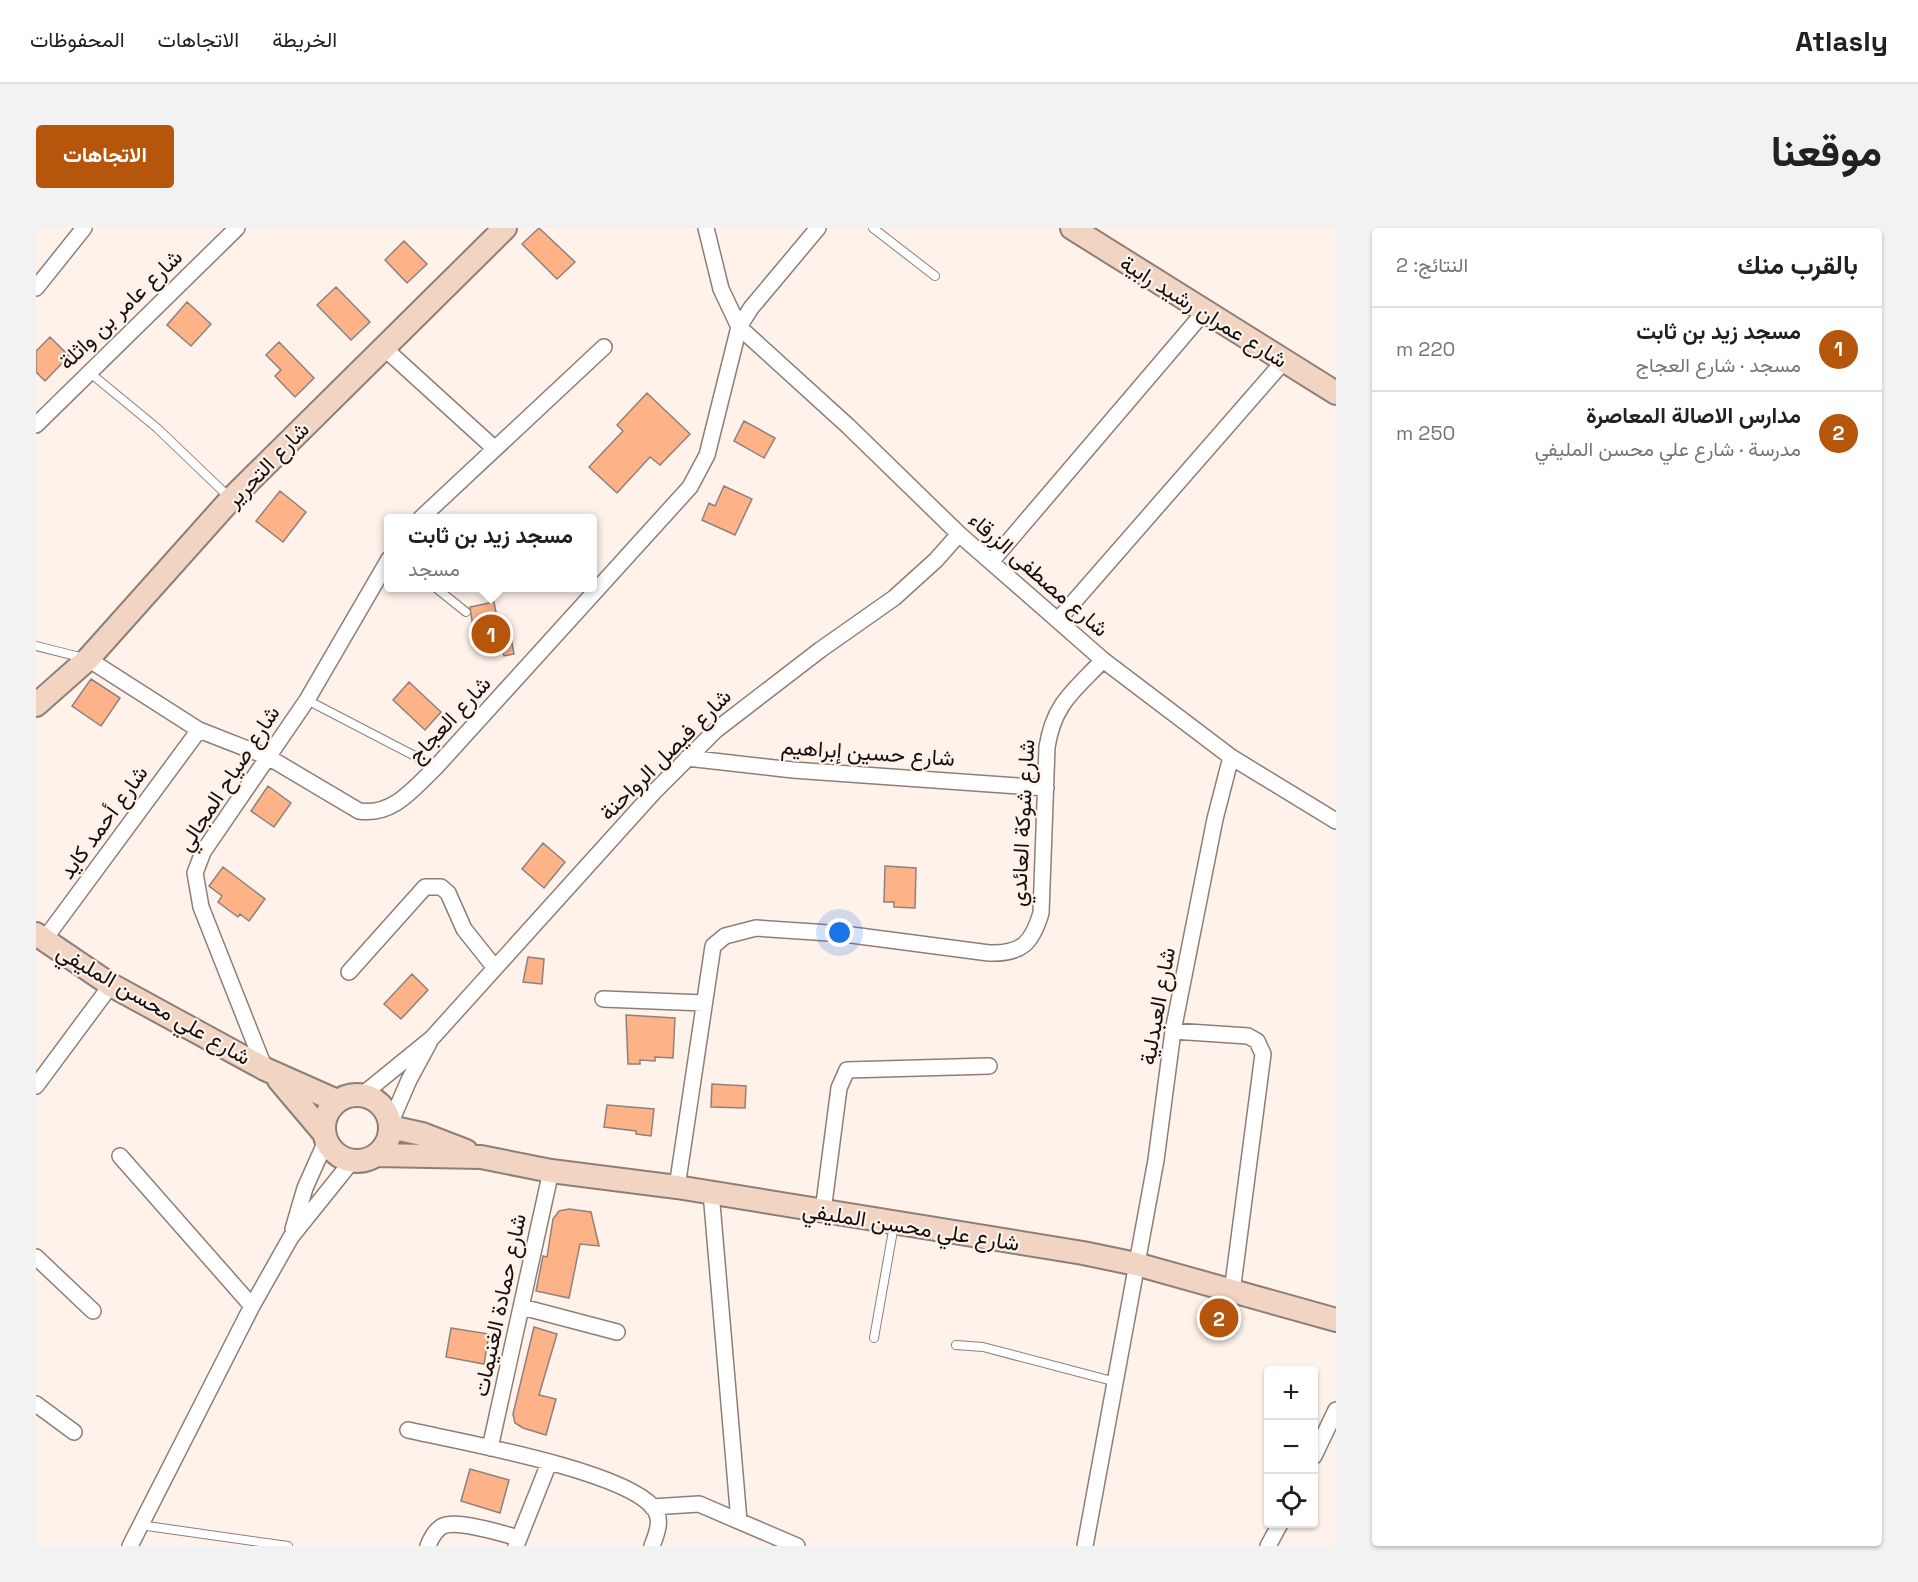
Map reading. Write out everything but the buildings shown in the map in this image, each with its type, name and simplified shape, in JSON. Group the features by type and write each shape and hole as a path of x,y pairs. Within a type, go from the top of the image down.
{"street":[{"path":"36,288 84,228"},
{"name":"شارع عامر بن واثلة","path":"36,425 237,228"},
{"name":"شارع التحرير","path":"36,705 88,659 231,499 382,347 505,228"},
{"path":"706,228 721,289 739,327"},
{"name":"شارع العجاج","path":"597,590 690,487 707,455 739,327 751,308 818,228"},
{"name":"شارع عمران رشيد رابية","path":"1072,228 1336,393"},
{"path":"991,562 1205,311"},
{"name":"شارع مصطفى الزرقاء","path":"739,327 848,426 959,534 1103,660 1231,757 1336,821"},
{"path":"427,514 604,346"},
{"path":"382,347 494,448"},
{"path":"1058,620 1284,361"},
{"name":"شارع فيصل الرواحنة","path":"362,1095 432,1038 687,758 753,700 915,580 959,534"},
{"name":"شارع صياح المجالي","path":"269,1071 201,907 195,873 203,852 307,699 384,568"},
{"name":"شارع العجاج","path":"88,659 199,730 268,757 339,801 359,811 374,813 390,808 436,767 595,592"},
{"name":"شارع شوكة العائدي","path":"677,1186 713,946 725,936 756,928 844,934 989,953 1008,954 1021,947 1035,934 1041,913 1047,747 1055,714 1061,704 1103,660"},
{"name":"شارع أحمد كايد","path":"40,937 199,730"},
{"name":"شارع العبدلية","path":"1085,1546 1156,1160 1173,1031 1215,819 1231,757"},
{"name":"شارع حسين إبراهيم","path":"687,758 793,770 1046,788"},
{"path":"349,972 425,887 433,885 441,887 448,893 464,929 495,968"},
{"name":"شارع علي محسن المليفي","path":"40,937 111,985 269,1071 337,1101"},
{"path":"36,1086 111,985"},
{"path":"603,999 704,1003"},
{"path":"1173,1031 1248,1036 1257,1041 1263,1054 1232,1292"},
{"name":"شارع فيصل الرواحنة","path":"390,1126 409,1080 432,1038"},
{"path":"823,1211 839,1088 847,1070 989,1066"},
{"name":"شارع علي محسن المليفي","path":"269,1071 325,1137"},
{"path":"291,1237 305,1188 325,1137 326,1115 337,1101 353,1094 378,1102 384,1108 390,1126 387,1142 377,1155 370,1159 352,1161 336,1155 325,1137"},
{"name":"شارع علي محسن المليفي","path":"390,1126 422,1134 481,1157 551,1171 677,1186 894,1224 1083,1253 1136,1264 1336,1320"},
{"name":"شارع علي محسن المليفي","path":"377,1155 481,1157"},
{"path":"120,1156 252,1306"},
{"path":"130,1546 252,1306 291,1237 352,1161"},
{"name":"شارع حمادة الغنيمات","path":"490,1448 551,1171"},
{"path":"711,1192 739,1521"},
{"path":"36,1257 93,1311"},
{"path":"522,1307 617,1332"},
{"path":"36,1404 74,1432"},
{"path":"1318,1448 1336,1410"},
{"path":"408,1430 549,1463 623,1486 652,1507 658,1517 659,1530 652,1546"},
{"path":"428,1546 433,1535 443,1525 457,1524 518,1542 549,1463"},
{"path":"652,1507 699,1504 797,1546"},
{"path":"1268,1546 1278,1528"}],"lane":[{"path":"873,228 935,276"},
{"path":"88,372 157,428 231,499"},
{"path":"441,592 466,612"},
{"path":"36,646 88,659"},
{"path":"307,699 436,767"},
{"path":"874,1338 894,1224"},
{"path":"956,1345 983,1347 1116,1382"},
{"path":"140,1525 288,1546"}],"place":[{"name":"مسجد زيد بن ثابت","path":"491,634"},
{"name":"مدارس الاصالة المعاصرة","path":"1219,1318"}]}
